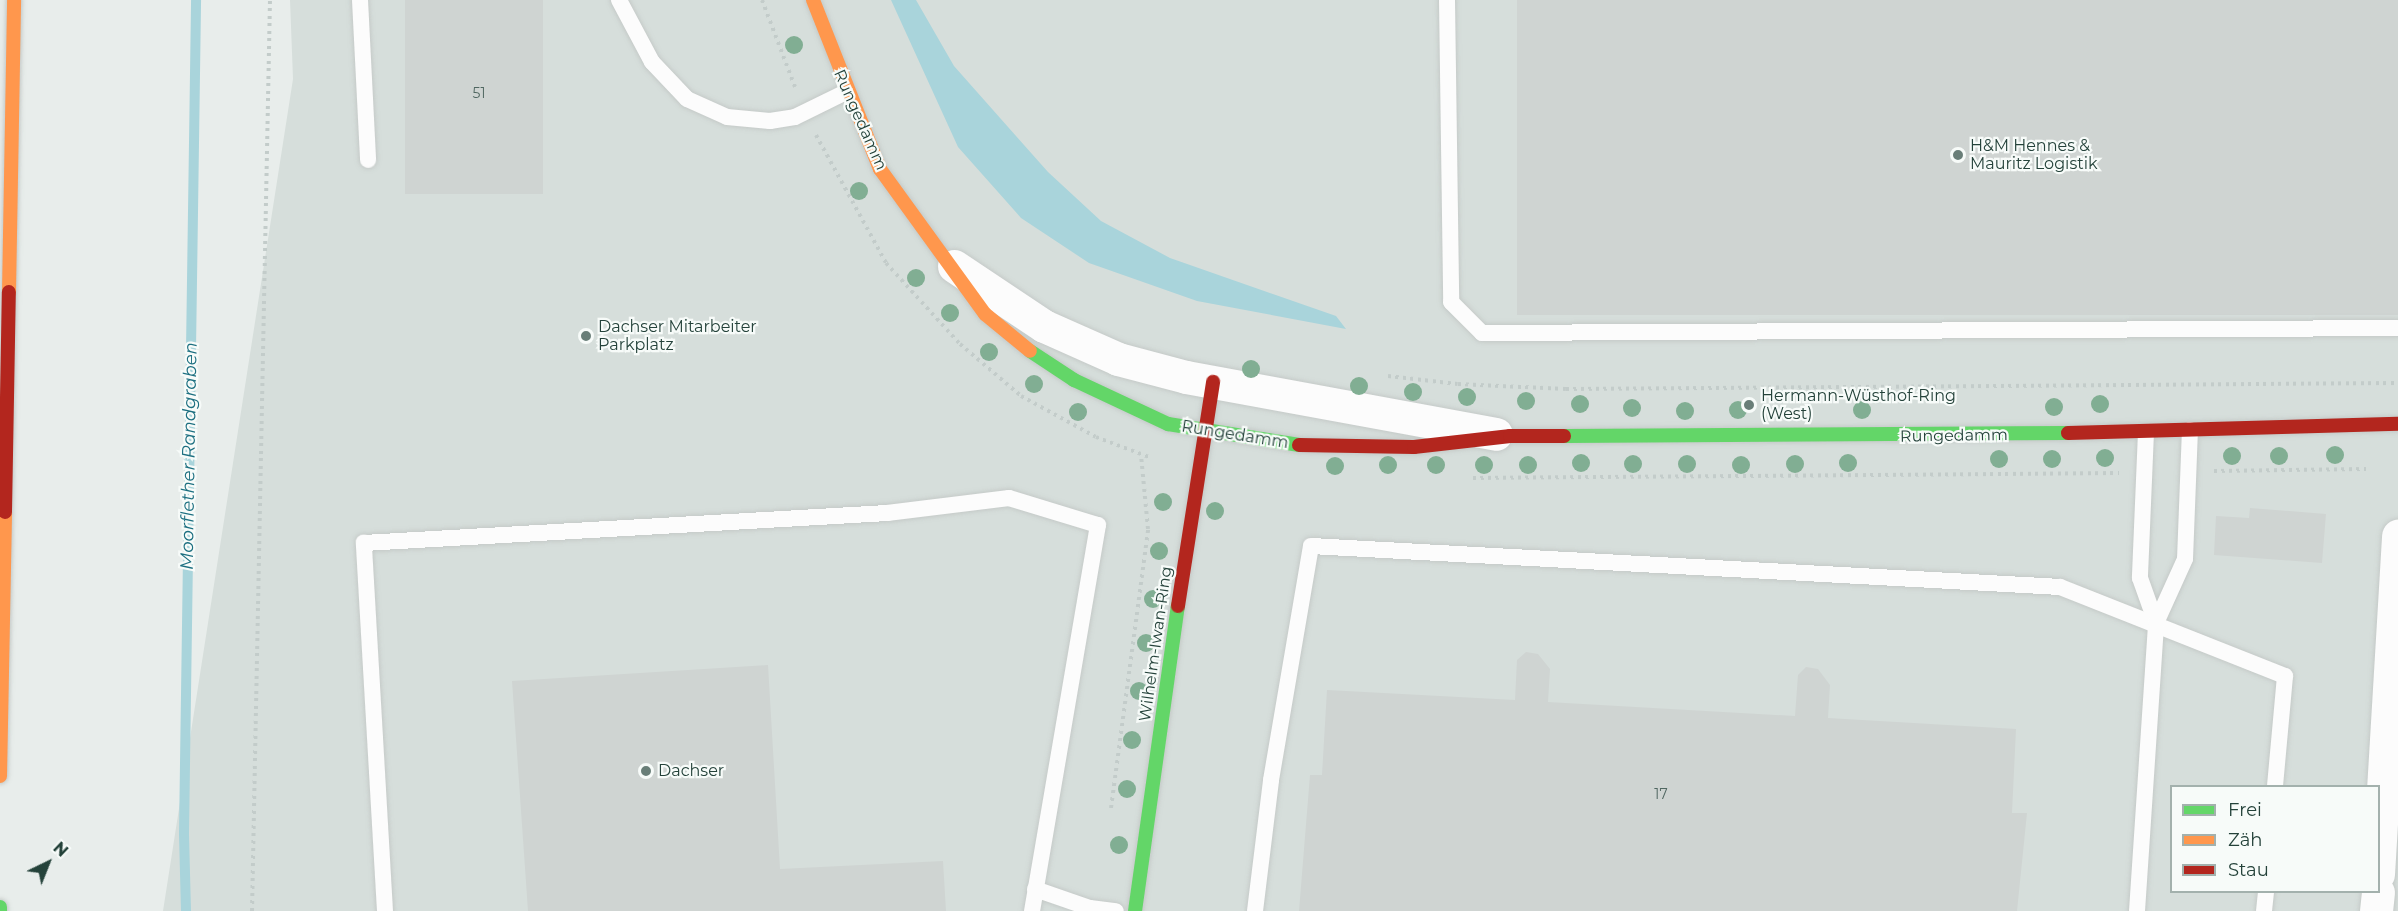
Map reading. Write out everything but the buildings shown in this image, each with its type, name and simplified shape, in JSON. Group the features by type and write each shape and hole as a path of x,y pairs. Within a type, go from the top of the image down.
{"main road":[{"path":"0,776 14,0"},
{"name":"Rungedamm","path":"813,0 846,92 880,169 985,314 1030,351 1122,405 1203,433 1328,448 1414,447 1510,436 1883,437 2398,424"},
{"name":"Wilhelm-Iwan-Ring","path":"1135,911 1203,433 1213,382"}],"street":[{"name":"Rungedamm","path":"946,260 1006,304 1118,359 1213,382 1510,436"},
{"path":"2380,856 2398,536"},
{"path":"2376,911 2378,893"}],"lane":[{"path":"360,0 368,160"},
{"path":"619,0 659,70 687,99 727,117 770,121 795,117 846,92"},
{"path":"1447,0 1451,303 1482,333 2398,328"},
{"path":"2137,911 2156,624 2185,560 2190,430"},
{"path":"2146,432 2140,578 2156,624"},
{"path":"385,911 364,543 887,513 1009,498 1098,525 1032,911"},
{"path":"1255,911 1270,780 1311,546 2060,587 2285,676 2275,785"},
{"path":"1035,889 1090,908 1116,911"},
{"path":"2264,911 2266,893"}],"path":[{"path":"252,911 270,0"},
{"path":"1376,374 1458,384 1566,389 2398,383"},
{"path":"1110,814 1148,529 1141,455"}],"shaded area":[{"path":"290,0 2398,0 2398,911 163,911 293,79"}],"water":[{"path":"891,0 916,0 954,66 1048,172 1101,221 1170,258 1336,316 1346,329 1197,301 1089,263 1021,218 958,147"}],"waterway":[{"name":"Moorflether Randgraben","path":"186,911 184,833 196,0"}],"traffic: fast":[{"path":"1030,351 1074,380 1168,424 1299,445"},
{"path":"1564,436 2068,433"},
{"path":"1135,911 1178,606"}],"traffic: slow":[{"path":"9,292 14,0"},
{"path":"813,0 880,169 985,314 1030,351"},
{"path":"0,776 5,512"}],"traffic: jam":[{"path":"5,512 9,292"},
{"path":"1178,606 1213,382"},
{"path":"2068,433 2398,424"},
{"path":"1299,445 1414,447 1510,436 1564,436"}],"place":[{"name":"H&M Hennes & Mauritz Logistik","path":"1958,155"},
{"name":"Dachser Mitarbeiter Parkplatz","path":"586,336"},
{"name":"Hermann-Wüsthof-Ring (West)","path":"1749,405"},
{"name":"Dachser","path":"646,771"}]}
